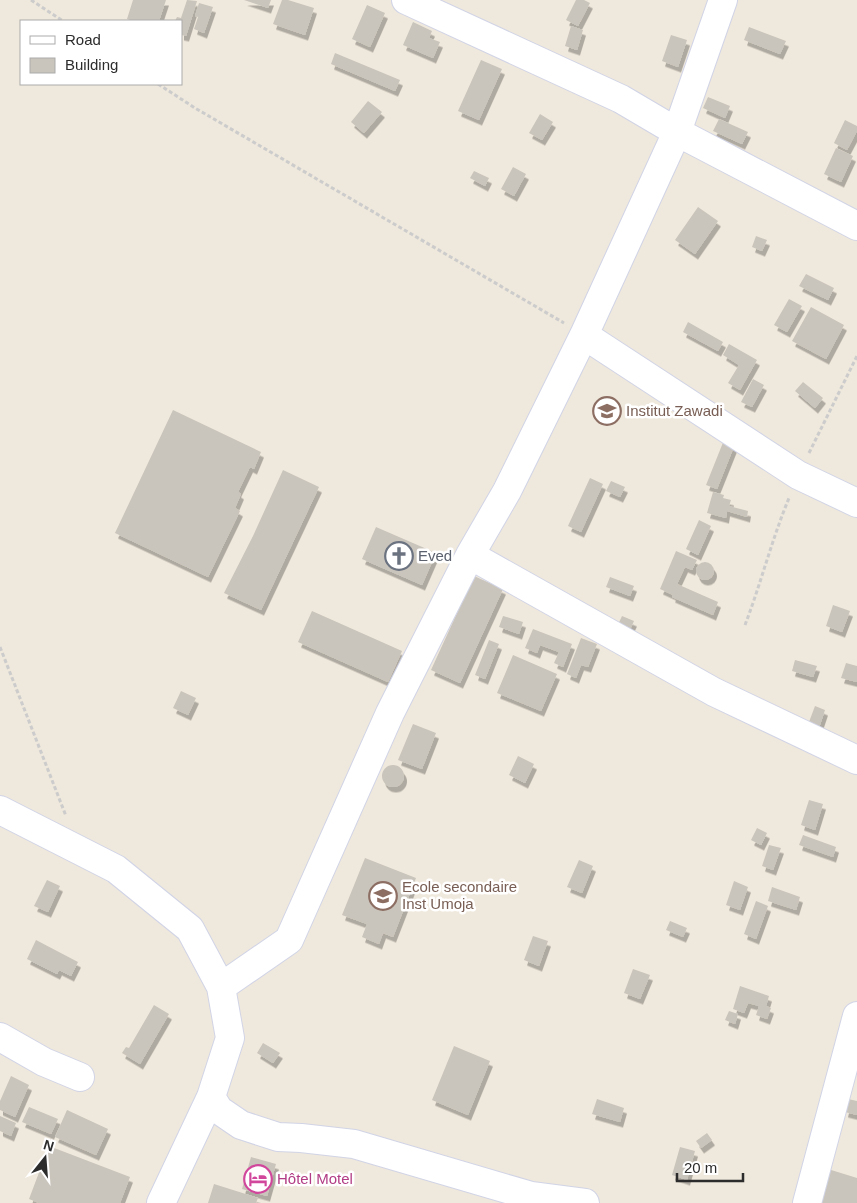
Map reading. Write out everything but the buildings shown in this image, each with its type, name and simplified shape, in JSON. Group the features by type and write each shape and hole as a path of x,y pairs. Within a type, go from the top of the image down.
{"street":[{"path":"406,0 621,99 677,132 857,226"},
{"path":"221,987 288,940 390,713 470,555 507,491 584,335 677,132 723,0"},
{"path":"584,335 798,475 857,503"},
{"path":"470,555 714,692 857,760"},
{"path":"0,810 116,869 190,930 221,987 230,1038 211,1097 162,1203"},
{"path":"807,1203 857,1018"},
{"path":"0,1037 44,1062 80,1077"},
{"path":"211,1097 219,1110 241,1125 278,1137 354,1144 529,1199 585,1203"}],"path":[{"path":"31,0 61,20"},
{"path":"160,85 195,108 584,335"},
{"path":"0,647 80,851"}],"place":[{"name":"Institut Zawadi","path":"607,411"},
{"name":"Eved","path":"399,556"},
{"name":"Ecole secondaire Inst Umoja","path":"383,896"},
{"name":"Hôtel Motel","path":"258,1179"}]}
